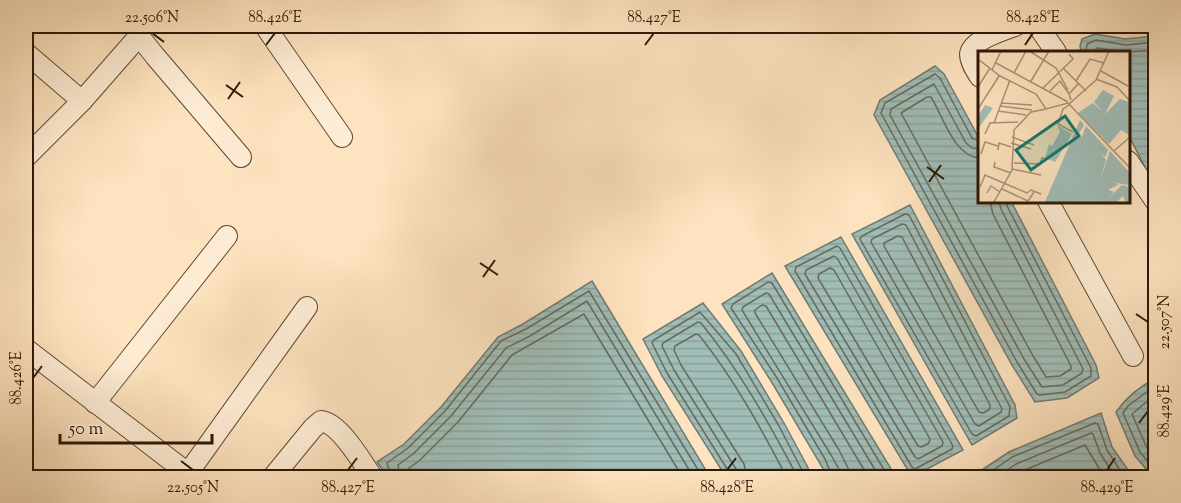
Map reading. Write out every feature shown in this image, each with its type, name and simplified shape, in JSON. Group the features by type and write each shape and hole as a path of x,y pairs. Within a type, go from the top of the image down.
{"street":[{"path":"265,26 342,137"},
{"path":"978,73 970,53 974,46 984,39 1015,26"},
{"path":"1038,26 1055,51"},
{"path":"26,157 82,101 137,31 241,157"},
{"path":"26,53 82,101"},
{"path":"1130,164 1155,202"},
{"path":"1049,202 1133,356"},
{"path":"95,403 227,236"},
{"path":"26,349 191,475 307,307"},
{"path":"272,477 321,421 328,422 337,429 373,477"}],"water":[{"path":"1095,34 1125,39 1155,36 1155,187 1130,138 1130,51 1081,51 1082,39"},
{"path":"935,66 944,74 978,136 978,202 1012,202 1096,365 1099,378 1067,398 1035,402 1012,365 874,115 880,100"},
{"path":"910,205 1015,405 1017,418 972,445 852,234"},
{"path":"841,237 963,450 912,477 785,266"},
{"path":"772,273 896,477 828,477 722,304"},
{"path":"592,281 710,477 388,477 377,462 404,444 441,407 498,337"},
{"path":"703,303 741,351 813,477 726,477 662,376 643,339"},
{"path":"1155,379 1155,470 1147,470 1135,456 1116,412 1134,393"},
{"path":"1101,413 1112,447 1133,477 971,477 1009,452"}]}
